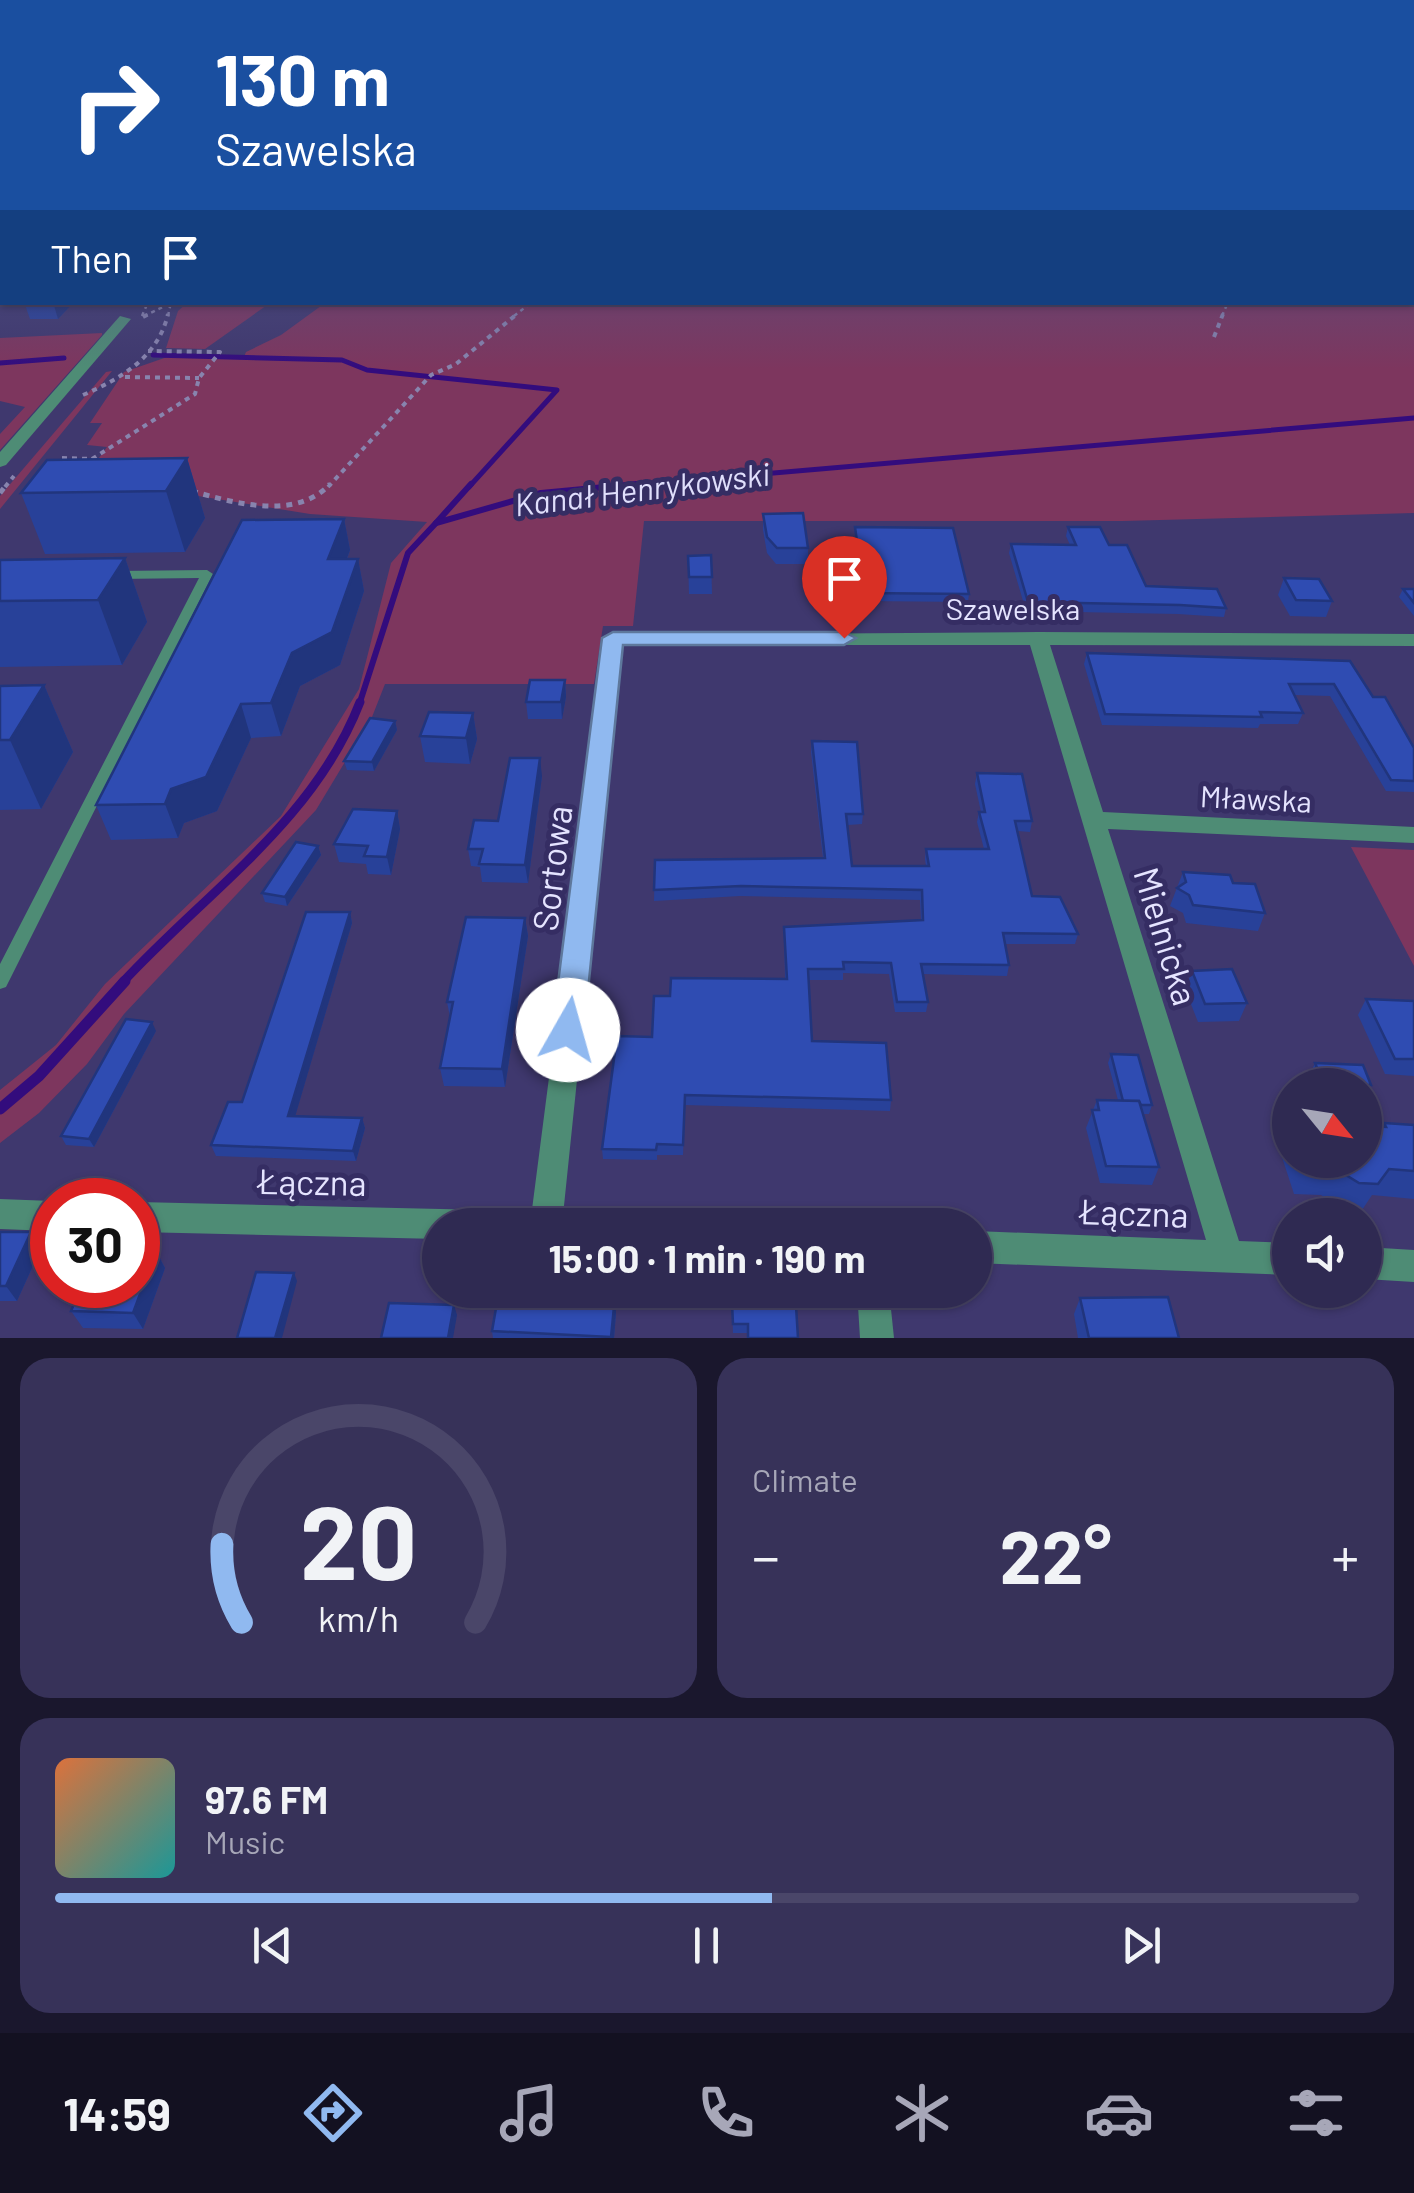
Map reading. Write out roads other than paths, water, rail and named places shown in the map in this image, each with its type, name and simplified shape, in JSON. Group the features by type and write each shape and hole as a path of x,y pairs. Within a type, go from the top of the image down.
{"street":[{"path":"0,462 125,319"},
{"name":"Szawelska","path":"613,638 1414,640"},
{"name":"Sortowa","path":"548,1208 613,638"},
{"name":"Mielnicka","path":"1038,638 1227,1255"},
{"name":"Mławska","path":"1095,820 1414,835"},
{"path":"0,1214 30,1215"},
{"name":"Łączna","path":"160,1218 422,1224"},
{"name":"Łączna","path":"992,1247 1272,1257"},
{"path":"1382,1264 1414,1266"},
{"path":"874,1308 877,1338"}],"lane":[{"path":"0,982 207,574 108,575"}],"waterway":[{"path":"153,355 342,360 367,370 557,390 469,487"},
{"path":"0,363 64,358"},
{"name":"Kanał Henrykowski","path":"610,487 1414,418"},
{"path":"436,523 471,484"},
{"name":"Kanał Henrykowski","path":"436,523 541,493 637,484"},
{"name":"Kanał Henrykowski","path":"360,702 408,553 436,523"},
{"name":"Kanał Henrykowski","path":"122,983 287,819 340,745 360,702"},
{"name":"Kanał Henrykowski","path":"0,1109 39,1076 125,981"}]}
